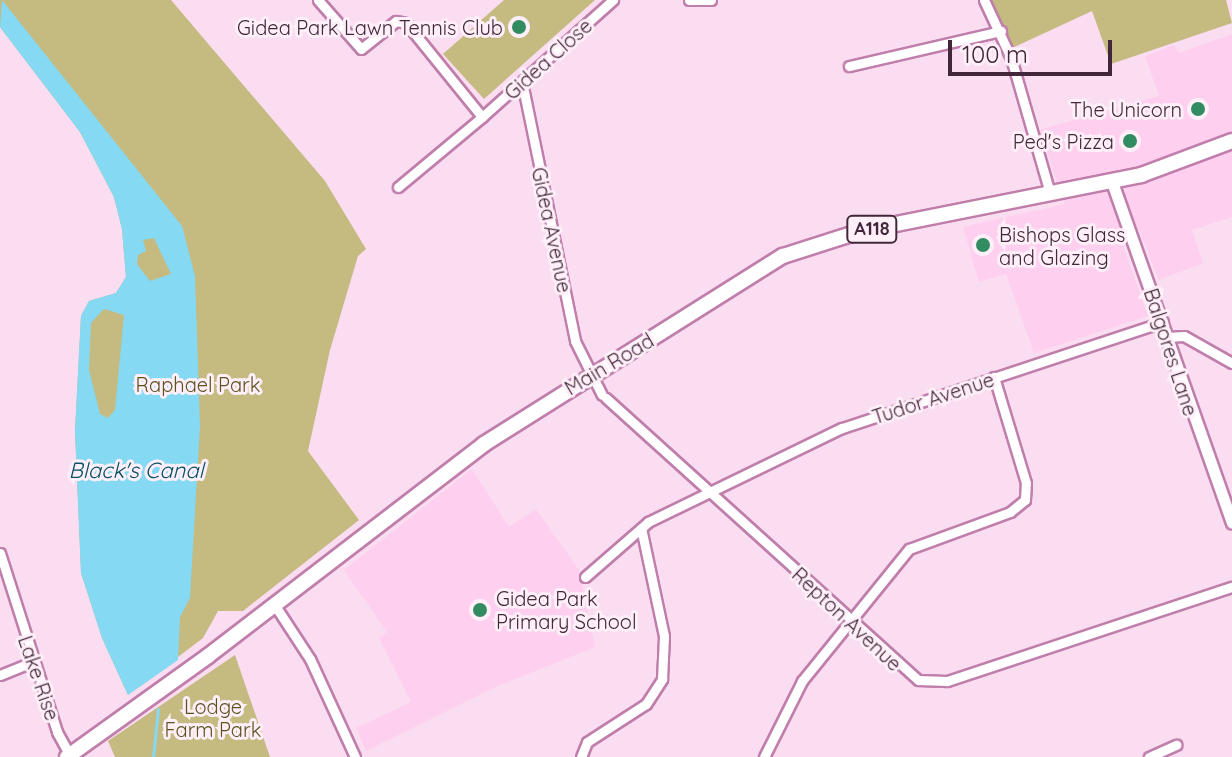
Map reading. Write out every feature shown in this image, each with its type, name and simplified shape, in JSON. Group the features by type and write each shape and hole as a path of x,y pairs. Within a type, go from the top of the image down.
{"main road":[{"name":"Main Road","path":"68,756 192,667 454,465 588,377 783,256 861,231 1112,182 1232,141"}],"street":[{"path":"318,0 361,49 396,21 406,23 482,117"},
{"name":"Gidea Close","path":"398,187 613,0"},
{"path":"689,0 711,0"},
{"path":"984,0 1001,31 1050,193"},
{"path":"849,66 1001,31"},
{"name":"Gidea Avenue","path":"522,82 575,341 588,377"},
{"name":"Balgores Lane","path":"1112,182 1232,522"},
{"name":"Tudor Avenue","path":"585,577 641,528 842,428 1163,322"},
{"path":"1167,337 1184,336 1232,363"},
{"name":"Repton Avenue","path":"588,377 604,397 907,675 937,683 1232,587"},
{"path":"764,757 802,681 909,549 1010,512 1025,500 1026,483 994,377"},
{"path":"581,757 587,742 646,704 662,679 664,636 641,528"},
{"name":"Lake Rise","path":"0,553 33,662 68,756"},
{"path":"274,604 310,659 355,757"},
{"path":"0,675 33,662"},
{"path":"1149,757 1176,745"}],"shaded area":[{"path":"1232,34 1232,217 1192,230 1203,263 1159,280 1139,230 1119,235 1148,316 1034,353 1006,274 979,282 963,227 1065,204 1039,130 1159,96 1145,56 1174,45 1179,53"},
{"name":"Gidea Park Primary School","path":"472,469 509,527 536,509 579,570 595,647 495,687 366,751 356,728 411,702 379,638 387,632 344,570"}],"green space":[{"name":"Raphael Park","path":"0,0 171,0 325,181 366,249 358,256 330,350 308,451 359,520 243,611 218,611 203,638 128,695 102,638 81,573 75,431 81,316 89,301 116,293 126,277 122,229 114,197 80,132 0,27"},
{"name":"Gidea Park Lawn Tennis Club","path":"504,0 595,0 484,99 443,54"},
{"path":"983,0 1226,0 1232,23 1111,64 1092,11 1008,50"},
{"name":"Lodge Farm Park","path":"235,655 270,757 115,757 108,741"}],"water":[{"name":"Black's Canal","path":"2,0 182,226 195,276 200,426 190,598 180,617 178,660 128,695 102,638 81,573 75,431 81,316 89,301 116,293 126,277 122,229 114,197 80,132 0,27","holes":["154,238 171,274 150,281 137,264 138,255 146,251 143,240","104,309 124,315 115,410 108,418 100,414 89,370 91,323"]}],"waterway":[{"path":"153,757 158,709"}],"place":[{"name":"Gidea Park Lawn Tennis Club","path":"519,27"},
{"name":"The Unicorn","path":"1198,109"},
{"name":"Ped's Pizza","path":"1130,141"},
{"name":"Bishops Glass and Glazing","path":"983,245"},
{"name":"Gidea Park Primary School","path":"480,610"}]}
